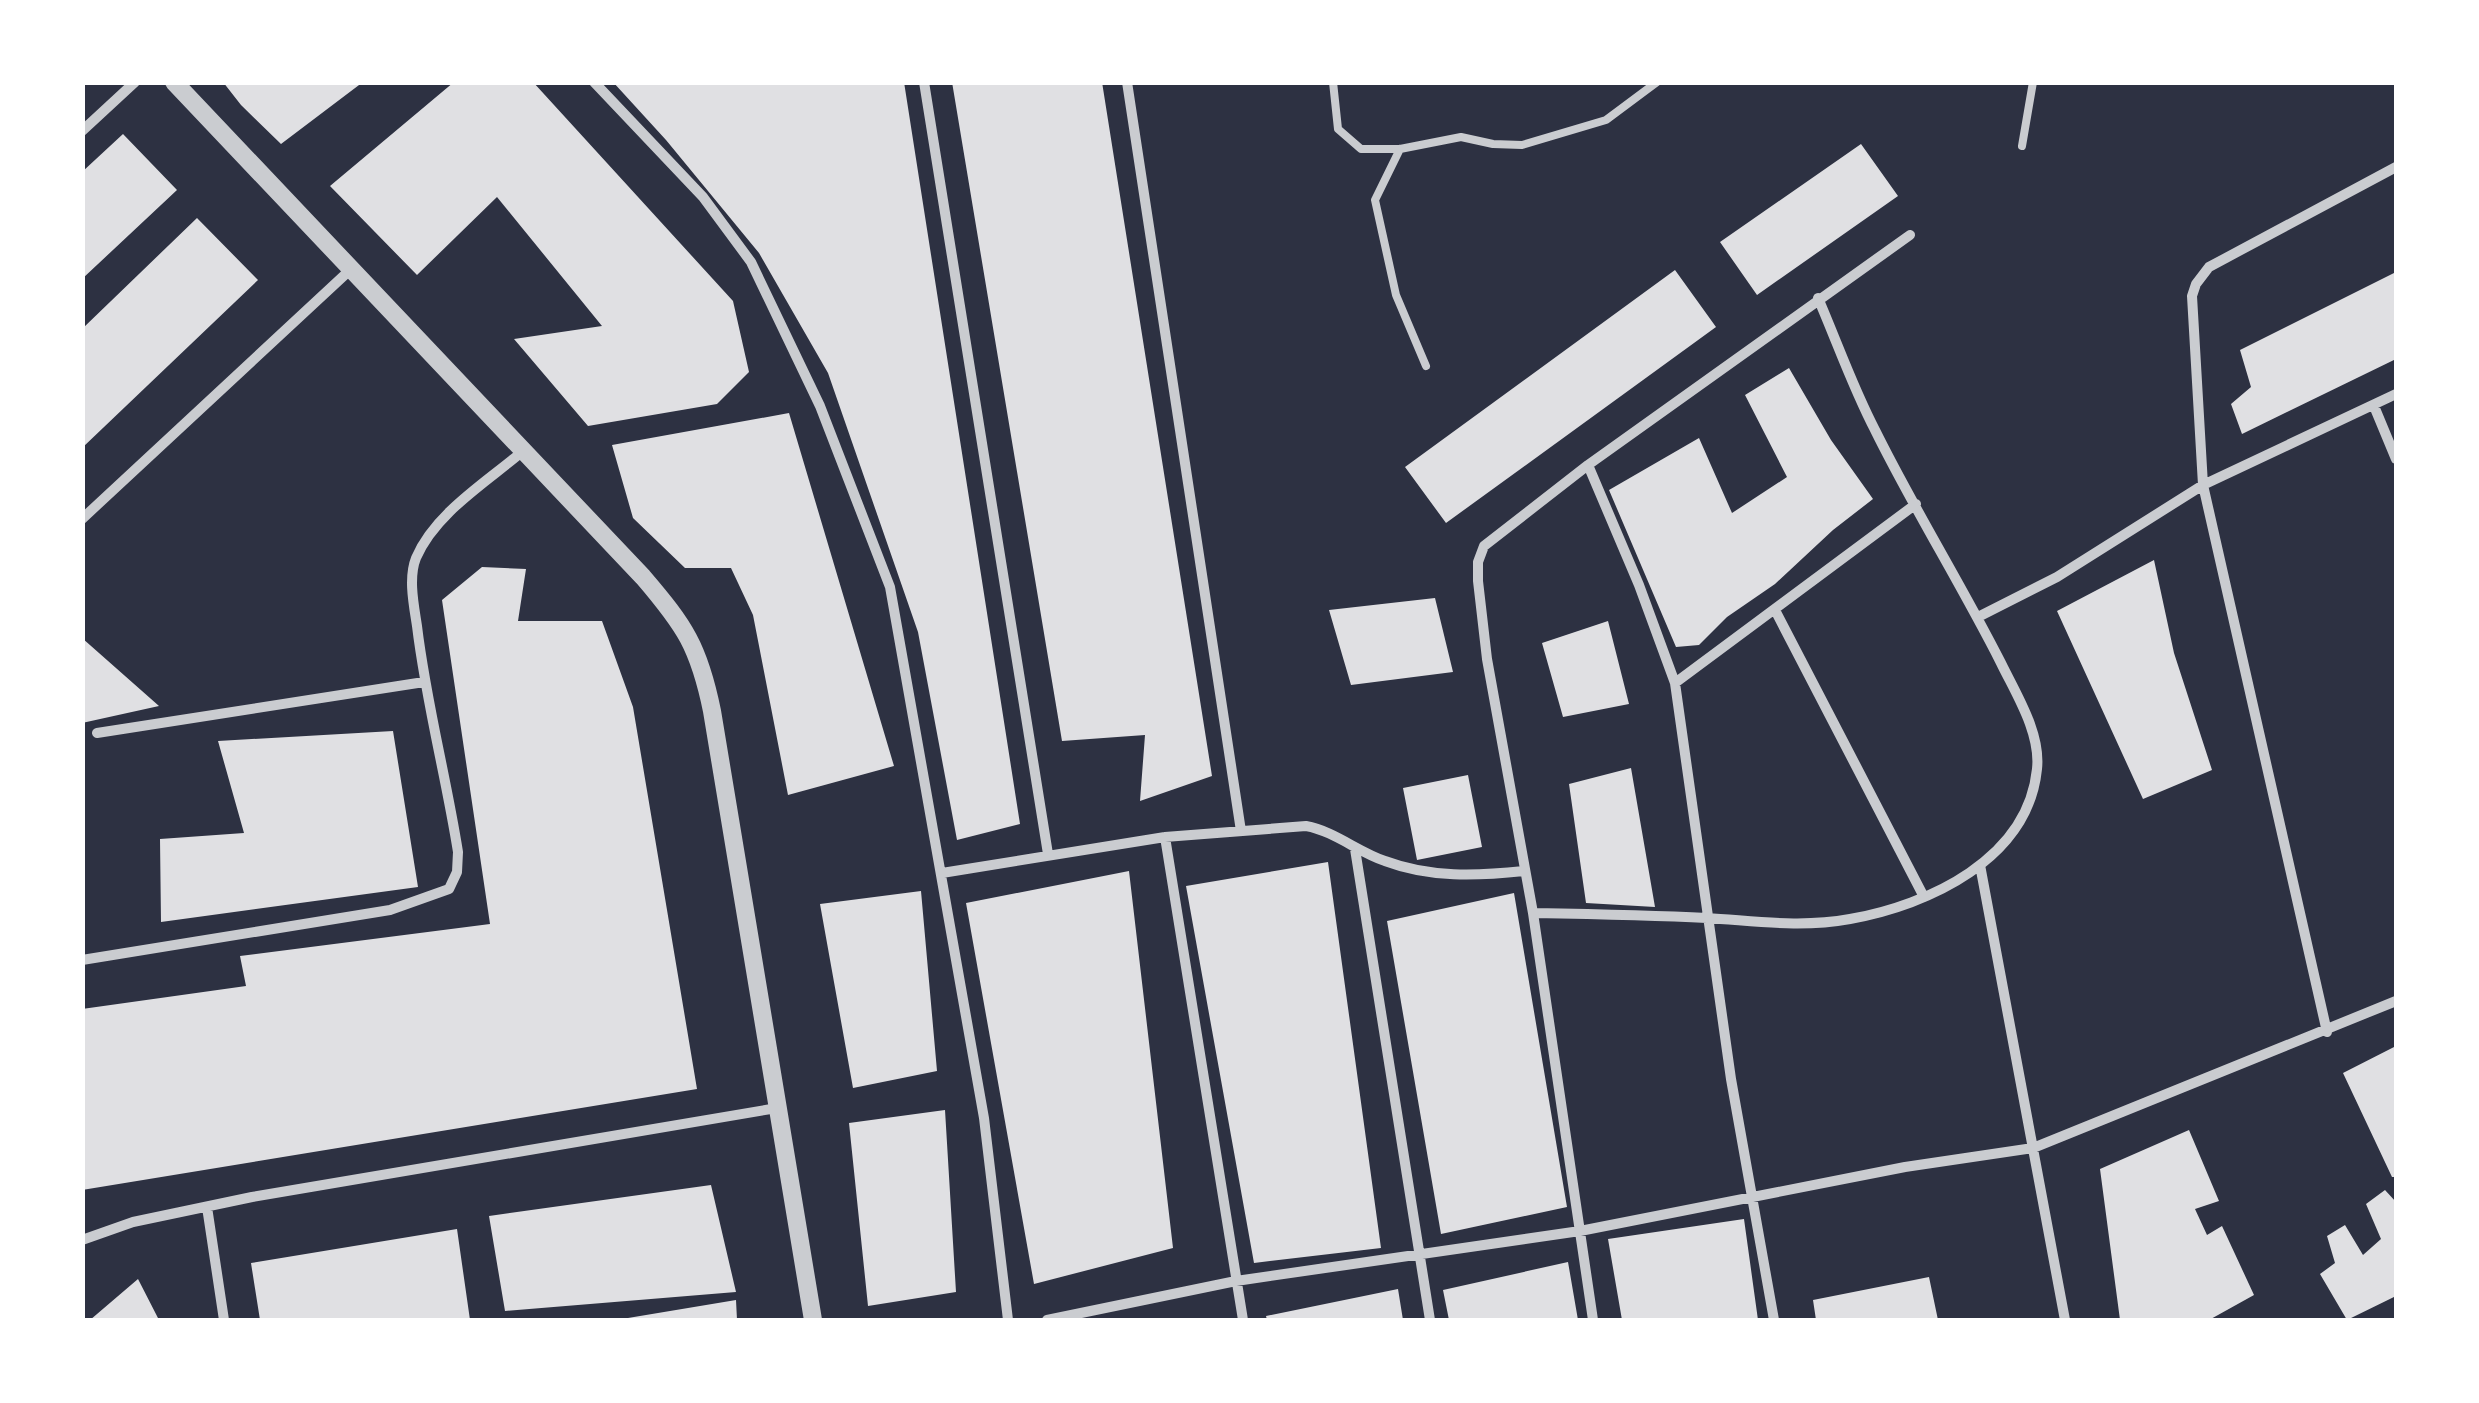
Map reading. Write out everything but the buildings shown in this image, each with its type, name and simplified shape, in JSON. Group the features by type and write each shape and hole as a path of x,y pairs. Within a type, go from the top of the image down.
{"street":[{"path":"82,131 134,82"},
{"path":"174,82 642,577 697,651 712,712 812,1320"},
{"path":"594,82 703,198 751,262 820,406 890,587 984,1118 1008,1320"},
{"path":"924,82 1048,854"},
{"path":"1128,82 1241,831"},
{"path":"2327,1032 2203,485 2192,306 2196,284 2209,268 2396,166"},
{"path":"1593,1320 1533,913 1487,659 1478,562 1484,546 1588,465 1910,235"},
{"path":"82,519 350,270"},
{"path":"1533,913 1710,918 1769,925 1852,918 1924,897 1980,865 2014,834 2038,769 2025,711 1978,617 1874,430 1818,298"},
{"path":"1978,617 2058,576 2203,485 2396,394"},
{"path":"2374,406 2396,459"},
{"path":"82,960 390,910 448,889 457,872 458,852 424,682 414,600 416,559 428,537 452,511 524,451"},
{"path":"1588,465 1676,683 1731,1080 1774,1320"},
{"path":"1676,683 1916,504"},
{"path":"1775,610 1924,897"},
{"path":"96,733 424,682"},
{"path":"942,873 1165,836 1310,826 1386,862 1424,872 1486,875 1524,871"},
{"path":"1165,836 1243,1320"},
{"path":"1355,848 1430,1320"},
{"path":"1980,865 2064,1320"},
{"path":"1047,1320 1236,1281 1580,1231 1906,1168 2033,1148 2396,1001"},
{"path":"82,1240 122,1225 252,1197 777,1108"},
{"path":"207,1207 224,1320"}],"lane":[{"path":"1333,82 1338,128 1361,149 1400,149 1461,136 1493,144 1522,145 1606,120 1657,82"},
{"path":"2022,146 2033,82"},
{"path":"1400,149 1375,200 1396,295 1426,366"}]}
